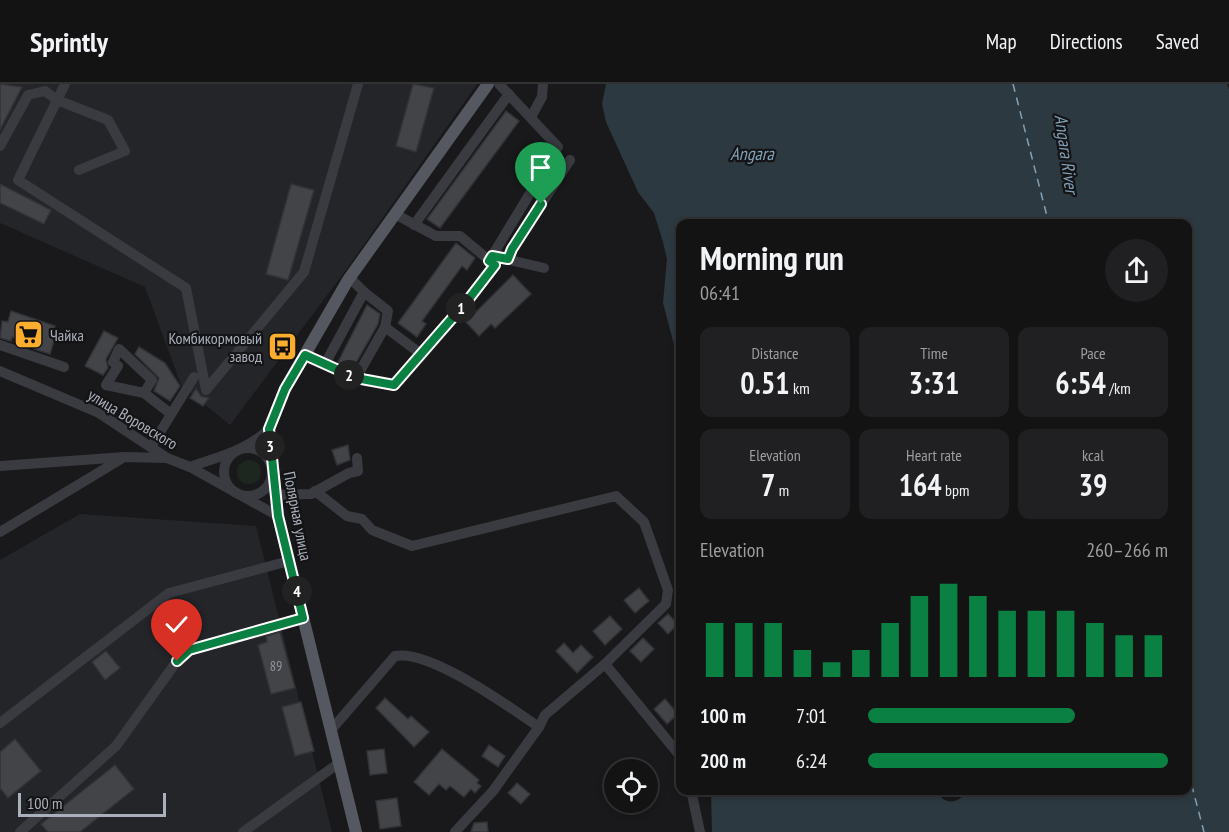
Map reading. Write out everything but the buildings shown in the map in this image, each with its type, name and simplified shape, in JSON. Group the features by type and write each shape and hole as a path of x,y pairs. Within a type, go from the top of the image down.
{"main road":[{"name":"Полярная улица","path":"356,832 278,516 269,429 281,398 350,277 488,84"}],"street":[{"path":"66,84 18,180 186,288 206,390 304,272 358,84"},
{"path":"490,258 558,147 498,84"},
{"path":"531,117 542,97 543,84"},
{"path":"0,146 28,95 45,92 57,100 108,120 124,151 79,170"},
{"path":"414,225 509,94"},
{"path":"508,259 512,249 570,160"},
{"path":"305,355 356,378 394,385 495,265 490,258 460,236 436,236 395,214"},
{"path":"490,258 508,259 544,268"},
{"path":"350,277 364,292 388,311 385,327 356,378"},
{"path":"325,364 364,292"},
{"path":"385,327 421,354"},
{"path":"0,345 64,367"},
{"path":"144,393 152,380 119,349 113,362 118,366 106,385 144,393 171,414"},
{"name":"улица Воровского","path":"0,371 99,412 167,458 190,467 278,516"},
{"path":"151,447 194,377"},
{"path":"190,467 239,450 246,448 261,451 271,463 272,473 269,485 257,494 249,496 235,492 230,487 224,473 228,459 239,450 259,440 269,429"},
{"path":"0,532 124,457"},
{"path":"0,466 124,457 167,458"},
{"path":"275,495 311,494 349,473 358,471 357,458"},
{"path":"315,491 347,516 362,519 372,530 412,546 616,496 644,522 668,590 666,604 605,663 545,715 539,727 493,791 455,832"},
{"path":"0,723 169,593 289,561"},
{"path":"20,832 116,746 177,661 189,650 303,618"},
{"path":"331,730 394,656 403,654 444,669 463,679 512,707 539,727"},
{"path":"605,663 676,750"},
{"path":"243,832 339,763"},
{"path":"692,795 700,832"}],"shaded area":[{"path":"0,84 477,84 346,270 230,425 181,385 145,287 0,223"},
{"path":"249,460 258,463 261,472 258,481 249,484 240,481 237,472 240,463"},
{"path":"80,514 256,526 332,832 0,832 0,560"}],"water":[{"name":"Angara","path":"606,84 1227,84 1229,90 1229,832 712,832 711,795 939,795 951,802 964,795 1192,795 1192,219 676,219 676,352 663,303 667,259 663,242 654,213 638,192 606,122 602,104"}],"ferry route":[{"path":"1013,84 1048,219"},
{"path":"1192,786 1204,832"}],"place":[{"name":"Чайка","path":"29,335"},
{"name":"Комбикормовый завод","path":"283,347"}],"route":[{"path":"177,661 189,650 303,618 278,516 269,429 285,389 305,355 356,378 394,385 468,300 495,265 489,261 492,256 508,259 541,204"}],"water label":[{"name":"Angara River","path":"1066,154"}]}
